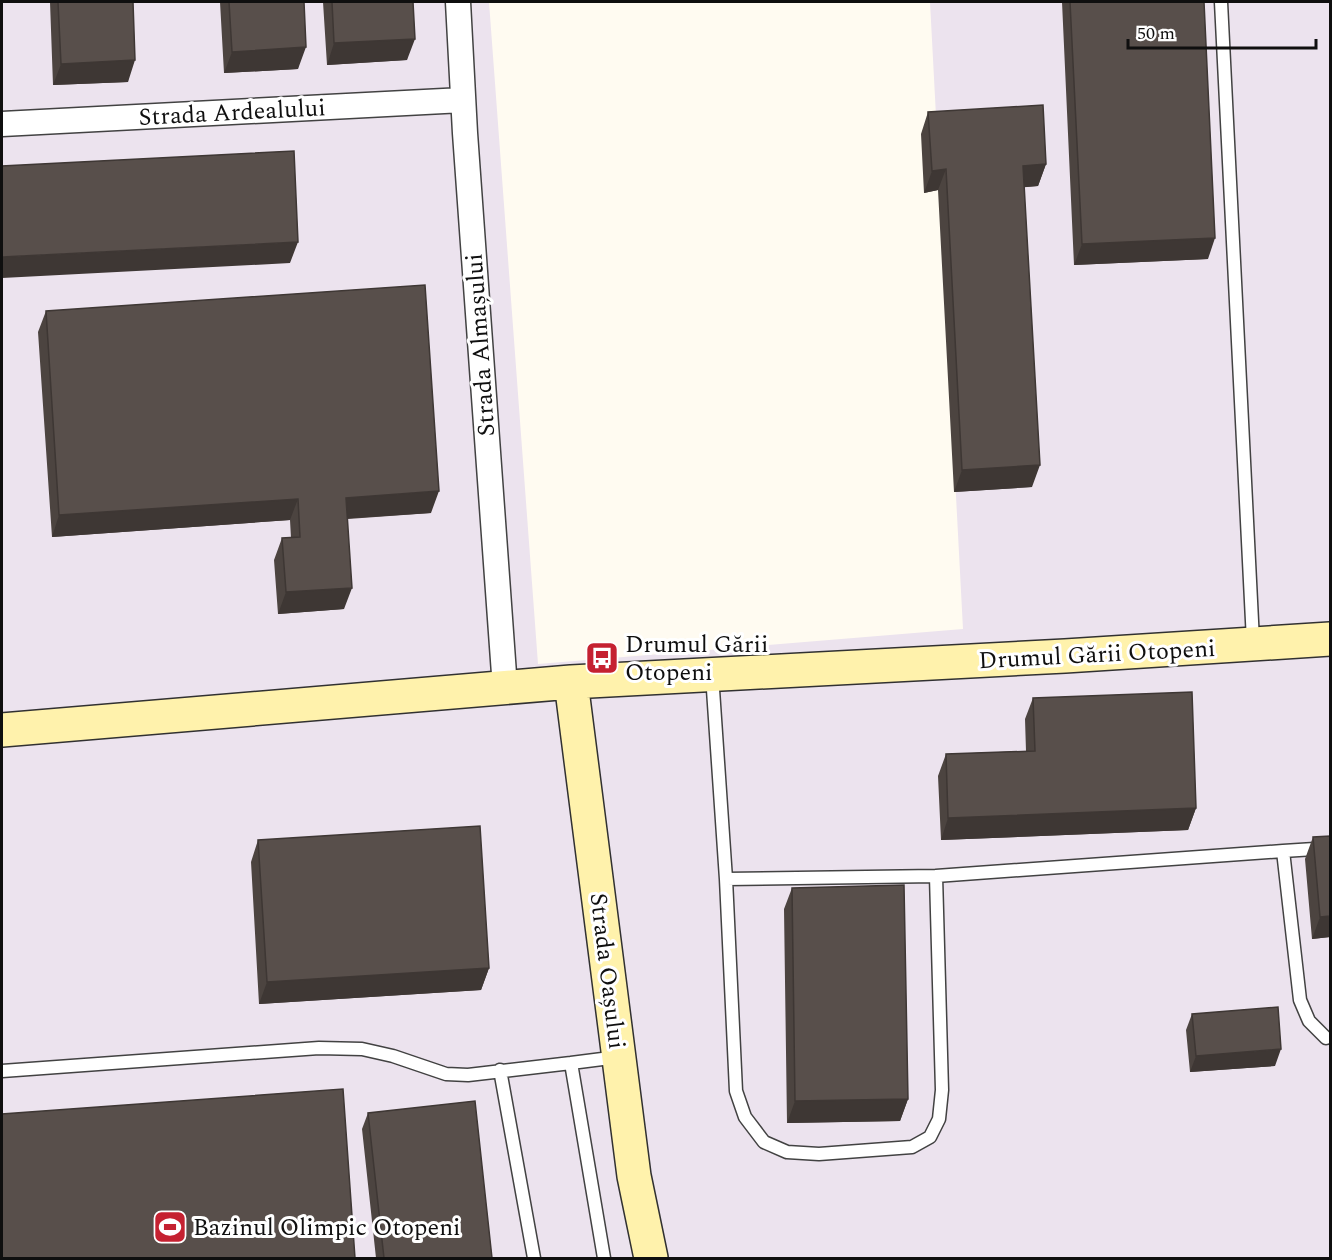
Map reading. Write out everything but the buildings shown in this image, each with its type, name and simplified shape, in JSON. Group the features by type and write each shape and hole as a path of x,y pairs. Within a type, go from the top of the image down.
{"main road":[{"name":"Drumul Gării Otopeni","path":"2,730 571,682 1330,639"},
{"name":"Strada Oașului","path":"571,682 634,1176 651,1258"}],"street":[{"name":"Strada Almașului","path":"458,2 505,688"},
{"name":"Strada Ardealului","path":"2,124 464,100"}],"lane":[{"path":"1221,2 1254,645"},
{"path":"712,674 726,879 736,1091 745,1117 764,1142 787,1152 819,1155 912,1146 930,1137 939,1119 942,1090 936,876"},
{"path":"726,879 936,876 1330,848"},
{"path":"1283,851 1300,1000 1309,1021 1326,1038"},
{"path":"2,1071 319,1048 362,1049 393,1056 446,1074 468,1075 619,1057"},
{"path":"572,1063 604,1258"},
{"path":"500,1070 534,1258"}],"shaded area":[{"path":"2,2 489,2 538,664 963,629 930,2 1330,2 1330,1258 2,1258"}],"place":[{"name":"Drumul Gării Otopeni","path":"602,658"},
{"name":"Bazinul Olimpic Otopeni","path":"170,1227"}]}
